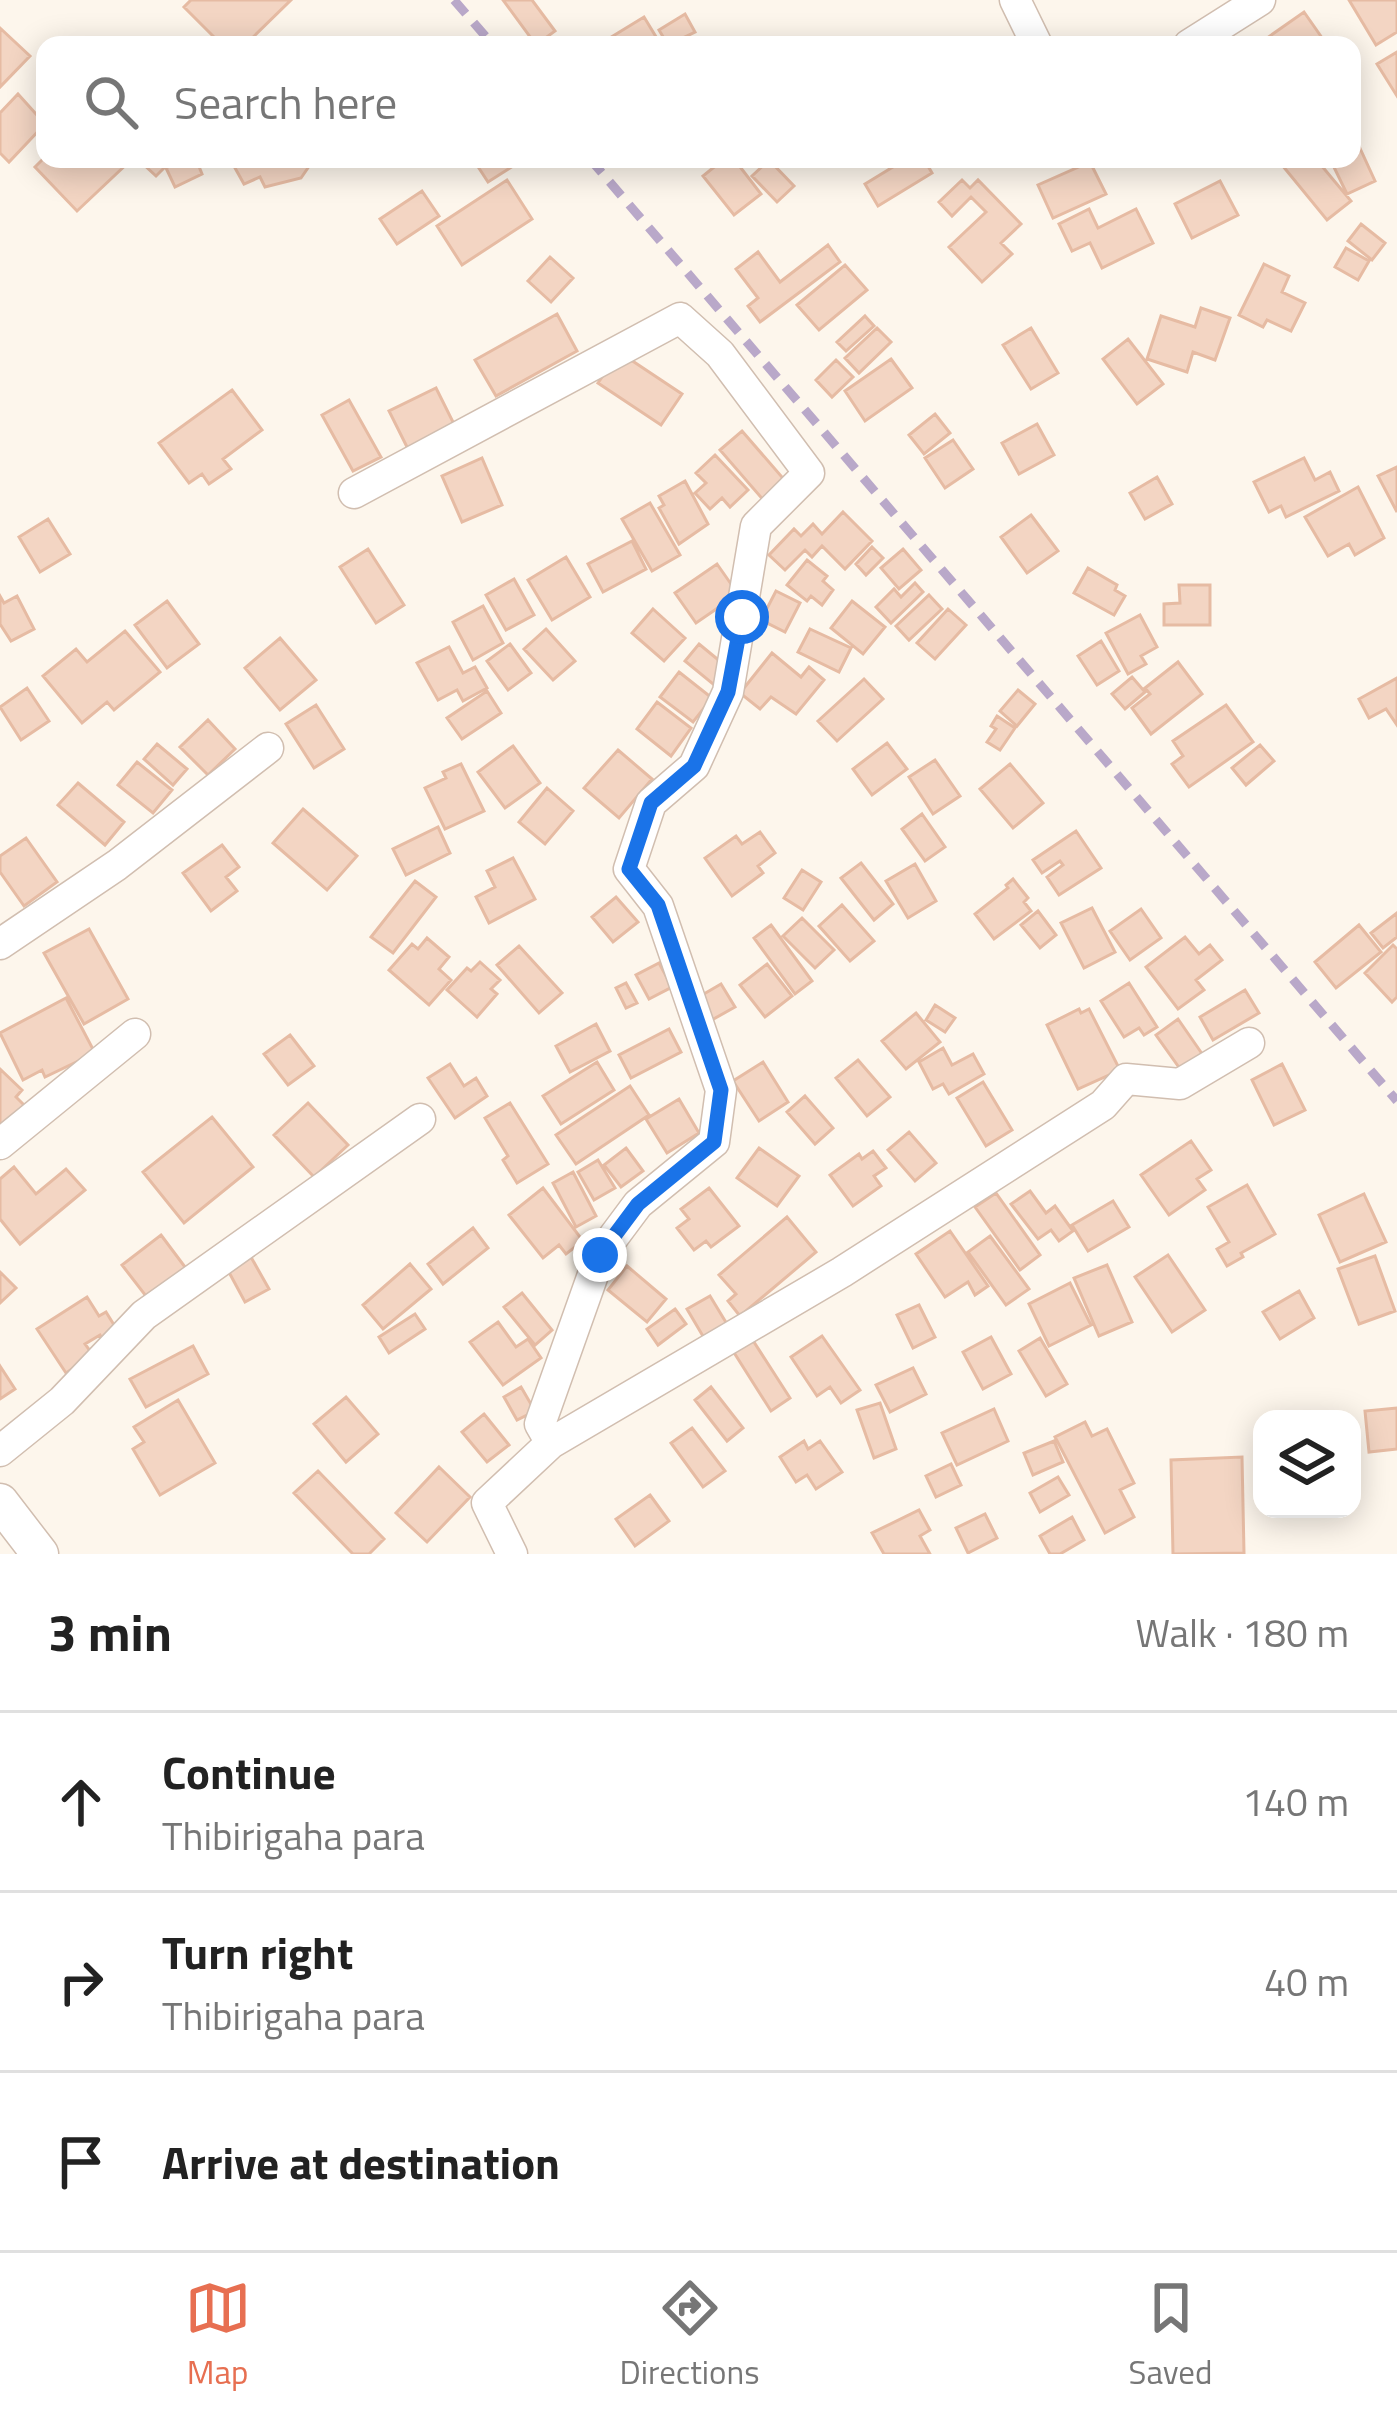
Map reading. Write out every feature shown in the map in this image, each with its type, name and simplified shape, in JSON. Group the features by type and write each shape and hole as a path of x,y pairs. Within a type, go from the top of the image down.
{"street":[{"path":"1015,0 1033,36"},
{"path":"1203,36 1260,0"},
{"path":"354,494 680,318 720,354 809,473 757,526 728,692 694,766 651,803 629,869 658,905 721,1090 714,1142 638,1204 600,1255 540,1424 551,1443"},
{"path":"0,944 117,866 268,748"},
{"path":"0,1144 135,1034"},
{"path":"512,1554 487,1504 551,1443 862,1260 1103,1105 1126,1079 1180,1084 1249,1043"},
{"path":"0,1451 62,1401 144,1315 420,1119"},
{"path":"0,1502 40,1554"}],"building":[{"path":"191,0 291,0 254,36 213,36 184,7"},
{"path":"503,0 532,0 555,31 548,36 529,36"},
{"path":"1349,0 1397,0 1397,32 1376,45"},
{"path":"1304,12 1321,36 1270,36"},
{"path":"685,14 695,32 663,36 659,30"},
{"path":"644,17 656,36 613,36"},
{"path":"0,28 30,56 0,87"},
{"path":"1397,52 1397,96 1377,64"},
{"path":"18,94 36,114 36,134 9,162 0,153 0,113"},
{"path":"1361,150 1375,181 1347,194 1334,168 1361,168"},
{"path":"36,166 122,168 77,211"},
{"path":"166,168 200,168 202,174 175,187"},
{"path":"235,168 308,168 301,178 265,187 260,177 244,184"},
{"path":"479,168 510,168 488,182"},
{"path":"713,168 741,168 761,194 734,215 703,176"},
{"path":"760,168 777,168 794,186 777,202 752,176"},
{"path":"891,168 929,168 932,173 878,206 865,184"},
{"path":"1076,168 1093,168 1106,194 1053,218 1038,185"},
{"path":"1284,168 1324,168 1351,201 1327,220"},
{"path":"507,180 532,219 462,265 437,226"},
{"path":"962,180 970,188 978,180 1021,224 1001,243 1012,254 982,282 949,247 986,212 971,197 952,216 939,202"},
{"path":"1220,181 1238,215 1192,238 1175,204"},
{"path":"422,191 439,216 397,244 380,219"},
{"path":"1089,209 1098,228 1136,209 1153,243 1102,268 1090,243 1072,251 1059,224"},
{"path":"1361,224 1385,243 1372,260 1348,241"},
{"path":"828,245 840,262 760,322 748,306 758,298 736,269 758,252 780,282"},
{"path":"1346,248 1369,261 1358,280 1335,267"},
{"path":"550,257 573,278 551,302 528,281"},
{"path":"1264,264 1289,276 1282,292 1305,303 1291,331 1267,320 1263,327 1239,315"},
{"path":"845,265 867,290 819,330 797,305"},
{"path":"1201,308 1230,318 1215,360 1193,352 1187,372 1147,359 1161,316 1195,327"},
{"path":"557,314 577,351 496,396 475,360"},
{"path":"865,316 874,326 846,351 837,342"},
{"path":"877,328 891,342 859,373 845,358"},
{"path":"1031,328 1058,373 1031,389 1003,345"},
{"path":"1128,339 1163,384 1137,404 1103,359"},
{"path":"619,352 682,394 661,425 598,383"},
{"path":"891,359 912,388 865,421 845,391"},
{"path":"836,360 853,377 832,397 816,380"},
{"path":"436,388 457,430 410,453 389,411"},
{"path":"232,390 262,430 223,459 231,469 209,484 202,474 189,483 159,443"},
{"path":"349,400 381,457 353,471 322,415"},
{"path":"935,414 950,433 924,454 909,435"},
{"path":"1037,424 1054,455 1019,474 1002,443"},
{"path":"742,431 788,484 766,503 720,450"},
{"path":"953,440 973,469 945,488 925,458"},
{"path":"715,455 748,490 730,507 722,498 710,509 695,493 706,483 696,473"},
{"path":"482,458 502,505 462,522 442,476"},
{"path":"1304,458 1315,480 1330,472 1339,491 1286,517 1281,506 1269,512 1254,482"},
{"path":"1397,467 1397,512 1378,476"},
{"path":"1157,477 1172,504 1145,519 1130,493"},
{"path":"685,481 708,524 679,544 659,508 664,505 659,496"},
{"path":"1358,487 1384,538 1355,555 1349,544 1328,556 1305,517"},
{"path":"650,503 680,555 652,571 622,519"},
{"path":"843,512 872,541 845,569 822,546 812,557 805,550 785,570 769,555 794,529 801,536 813,524 822,534"},
{"path":"1031,515 1058,551 1027,573 1001,537"},
{"path":"48,519 70,554 40,572 19,537"},
{"path":"632,541 646,569 603,592 588,564"},
{"path":"872,547 883,558 866,575 856,564"},
{"path":"368,549 404,605 376,623 340,567"},
{"path":"903,549 921,570 899,589 881,568"},
{"path":"566,557 590,597 552,620 528,580"},
{"path":"807,560 827,576 823,581 833,590 822,605 811,596 807,601 787,585"},
{"path":"717,564 738,594 696,623 675,593"},
{"path":"1088,568 1117,585 1115,590 1125,596 1114,615 1074,593"},
{"path":"514,579 534,615 506,630 486,595"},
{"path":"915,583 923,592 891,623 876,607 894,589 901,597"},
{"path":"1179,585 1210,585 1210,625 1164,625 1164,604 1180,603"},
{"path":"776,591 800,603 785,632 761,620"},
{"path":"929,595 942,609 909,640 896,626"},
{"path":"0,596 4,603 17,596 34,629 11,641 0,624"},
{"path":"167,601 199,644 167,668 135,625"},
{"path":"852,601 885,627 863,654 831,628"},
{"path":"483,606 503,643 473,660 453,622"},
{"path":"653,609 685,638 664,661 632,633"},
{"path":"948,609 966,625 935,659 917,643"},
{"path":"1140,615 1157,647 1141,656 1146,664 1128,674 1106,633"},
{"path":"546,629 575,661 553,680 524,649"},
{"path":"810,629 851,648 839,672 798,652"},
{"path":"125,631 160,672 114,710 107,702 82,723 43,676 76,649 87,662"},
{"path":"280,638 316,680 280,710 245,668"},
{"path":"1101,641 1119,671 1097,685 1078,656"},
{"path":"510,644 531,673 508,690 487,661"},
{"path":"699,644 727,667 713,684 685,661"},
{"path":"449,647 463,673 475,667 487,688 463,701 457,690 438,700 417,663"},
{"path":"772,653 801,677 809,667 824,680 796,714 771,697 760,709 740,693"},
{"path":"1178,662 1202,694 1151,734 1132,708 1150,694 1145,688"},
{"path":"679,672 712,698 693,722 660,697"},
{"path":"1132,677 1145,692 1125,709 1112,694"},
{"path":"1397,678 1397,725 1386,709 1369,718 1359,699"},
{"path":"864,679 883,699 837,741 818,721"},
{"path":"27,688 49,721 21,740 0,707"},
{"path":"1018,690 1035,704 1017,726 1000,711"},
{"path":"487,691 501,713 462,739 447,718"},
{"path":"657,702 691,728 671,756 637,729"},
{"path":"316,705 344,749 314,768 286,724"},
{"path":"1226,705 1253,742 1189,787 1172,764 1183,756 1173,741"},
{"path":"997,716 1015,728 1000,750 987,742 996,729 991,726"},
{"path":"208,720 235,749 208,775 180,747"},
{"path":"887,743 907,769 872,795 853,769"},
{"path":"157,744 187,769 173,785 144,759"},
{"path":"1260,745 1274,761 1246,785 1232,768"},
{"path":"513,746 540,783 505,808 478,772"},
{"path":"618,750 652,779 619,818 584,788"},
{"path":"935,760 960,796 933,814 909,777"},
{"path":"137,762 172,790 153,813 118,785"},
{"path":"461,764 484,811 445,829 425,788"},
{"path":"1010,764 1043,803 1013,828 980,789"},
{"path":"78,783 124,822 105,845 58,805"},
{"path":"547,788 573,811 545,844 519,822"},
{"path":"303,809 357,856 327,890 273,843"},
{"path":"922,814 945,847 925,861 902,829"},
{"path":"438,827 450,853 406,875 393,849"},
{"path":"1076,831 1101,868 1059,895 1047,877 1063,865 1060,861 1042,873 1033,860"},
{"path":"760,832 775,853 758,866 763,873 732,896 705,858 736,836 742,844"},
{"path":"26,838 57,882 24,906 0,872 0,856"},
{"path":"222,845 239,867 226,877 237,891 211,911 183,873"},
{"path":"513,858 535,899 489,923 476,897 495,887 487,871"},
{"path":"861,863 893,904 874,920 841,878"},
{"path":"915,864 936,901 908,918 886,881"},
{"path":"802,870 821,882 803,910 784,898"},
{"path":"1013,879 1028,898 1024,902 1031,911 994,939 975,914"},
{"path":"415,881 436,897 393,953 371,937"},
{"path":"616,897 638,922 613,942 592,917"},
{"path":"842,905 874,941 850,961 819,926"},
{"path":"1092,908 1115,952 1084,968 1061,923"},
{"path":"1141,909 1161,938 1130,960 1110,931"},
{"path":"1038,911 1056,935 1040,948 1021,925"},
{"path":"1397,913 1397,937 1383,948 1371,933"},
{"path":"802,918 834,950 815,968 783,936"},
{"path":"771,925 812,981 795,994 754,938"},
{"path":"1359,925 1381,952 1336,988 1315,962"},
{"path":"89,929 128,999 84,1024 44,953"},
{"path":"1185,937 1199,954 1210,945 1222,960 1196,980 1204,990 1178,1009 1146,967"},
{"path":"427,938 449,957 439,969 451,980 429,1005 389,970 412,944 418,949"},
{"path":"1393,945 1397,949 1397,997 1392,1002 1365,973"},
{"path":"519,946 562,993 539,1013 497,965"},
{"path":"480,962 500,980 491,989 497,994 477,1017 447,990 467,968 471,971"},
{"path":"659,963 672,987 649,999 636,975"},
{"path":"767,964 792,996 765,1017 740,985"},
{"path":"626,983 637,1003 626,1008 616,988"},
{"path":"1129,983 1157,1027 1144,1035 1139,1028 1124,1037 1101,1001"},
{"path":"721,984 735,1007 710,1021 697,998"},
{"path":"1245,990 1259,1013 1213,1040 1200,1017"},
{"path":"66,998 95,1053 45,1077 42,1070 23,1080 0,1033"},
{"path":"935,1005 955,1018 945,1032 926,1020"},
{"path":"1079,1009 1081,1013 1089,1009 1120,1070 1078,1089 1047,1025"},
{"path":"916,1013 940,1042 906,1069 882,1041"},
{"path":"1178,1019 1205,1058 1183,1073 1156,1035"},
{"path":"596,1024 610,1051 570,1072 556,1046"},
{"path":"669,1029 681,1052 631,1078 619,1055"},
{"path":"290,1035 314,1066 288,1085 264,1054"},
{"path":"943,1048 952,1065 973,1054 984,1074 949,1094 943,1084 933,1089 919,1062"},
{"path":"858,1060 890,1097 867,1116 836,1078"},
{"path":"597,1062 614,1090 561,1124 543,1096"},
{"path":"763,1062 788,1102 759,1121 733,1081"},
{"path":"450,1064 464,1086 476,1078 487,1096 455,1118 428,1078"},
{"path":"1282,1064 1305,1110 1274,1125 1252,1080"},
{"path":"0,1069 22,1090 16,1097 26,1107 0,1135"},
{"path":"983,1082 1012,1130 986,1146 957,1098"},
{"path":"630,1086 649,1115 576,1164 556,1135"},
{"path":"805,1096 833,1128 815,1144 787,1112"},
{"path":"679,1099 699,1133 667,1153 646,1119"},
{"path":"308,1103 348,1145 314,1177 274,1135"},
{"path":"510,1103 548,1164 517,1183 503,1160 508,1156 485,1118"},
{"path":"212,1117 253,1167 184,1223 143,1172"},
{"path":"909,1132 936,1163 915,1181 888,1150"},
{"path":"1191,1141 1211,1170 1197,1179 1205,1190 1169,1215 1141,1175"},
{"path":"626,1148 643,1171 621,1187 604,1165"},
{"path":"759,1148 799,1176 777,1206 737,1178"},
{"path":"873,1151 886,1168 874,1176 881,1186 853,1206 830,1175 859,1154 862,1159"},
{"path":"598,1160 615,1188 594,1200 578,1172"},
{"path":"14,1167 36,1194 66,1169 85,1190 20,1244 0,1219 0,1179"},
{"path":"573,1172 596,1216 576,1227 553,1183"},
{"path":"1247,1185 1275,1234 1227,1266 1217,1249 1229,1242 1208,1207"},
{"path":"543,1188 583,1241 566,1254 559,1245 543,1258 509,1215"},
{"path":"709,1188 739,1226 711,1247 706,1241 694,1250 677,1228 689,1219 681,1209"},
{"path":"1030,1191 1046,1213 1055,1206 1073,1231 1059,1241 1051,1230 1038,1239 1011,1204"},
{"path":"996,1193 1040,1255 1020,1270 975,1207"},
{"path":"1364,1194 1386,1242 1340,1262 1319,1215"},
{"path":"1113,1201 1129,1227 1088,1251 1072,1225"},
{"path":"787,1217 816,1252 740,1316 728,1301 736,1294 719,1275"},
{"path":"473,1228 488,1248 443,1284 428,1264"},
{"path":"950,1231 988,1286 975,1295 968,1282 945,1297 916,1254"},
{"path":"161,1235 188,1271 149,1300 122,1265"},
{"path":"990,1236 1029,1289 1006,1305 968,1252"},
{"path":"247,1250 269,1289 245,1302 224,1263"},
{"path":"1168,1255 1205,1310 1172,1332 1135,1277"},
{"path":"1375,1256 1395,1311 1359,1324 1338,1269"},
{"path":"410,1264 431,1289 383,1329 363,1305"},
{"path":"1107,1265 1132,1322 1099,1336 1074,1278"},
{"path":"627,1266 666,1299 647,1322 608,1290"},
{"path":"0,1272 16,1288 0,1303"},
{"path":"1070,1283 1091,1325 1049,1346 1029,1304"},
{"path":"1299,1291 1314,1318 1280,1339 1263,1312"},
{"path":"522,1293 552,1330 535,1345 504,1307"},
{"path":"710,1296 730,1329 707,1343 687,1309"},
{"path":"87,1297 99,1316 106,1312 119,1333 104,1342 100,1335 85,1344 93,1355 66,1373 37,1329"},
{"path":"919,1305 935,1337 913,1348 897,1315"},
{"path":"675,1309 686,1324 658,1345 647,1329"},
{"path":"415,1314 425,1329 389,1353 379,1337"},
{"path":"498,1322 516,1347 528,1339 541,1358 503,1385 470,1342"},
{"path":"822,1336 860,1390 841,1403 830,1387 817,1396 791,1357"},
{"path":"991,1337 1011,1374 983,1389 963,1352"},
{"path":"1040,1338 1067,1384 1046,1396 1019,1351"},
{"path":"752,1339 790,1398 771,1411 733,1351"},
{"path":"193,1346 208,1374 146,1407 130,1379"},
{"path":"0,1366 15,1389 0,1399"},
{"path":"913,1368 926,1394 890,1412 876,1385"},
{"path":"521,1387 535,1411 517,1420 504,1397"},
{"path":"711,1387 743,1428 727,1441 695,1400"},
{"path":"346,1397 378,1434 346,1462 314,1424"},
{"path":"178,1400 215,1463 160,1495 133,1449 144,1442 134,1427"},
{"path":"880,1403 896,1449 874,1458 857,1410"},
{"path":"1397,1408 1397,1449 1369,1452 1365,1411"},
{"path":"994,1409 1008,1441 957,1465 942,1433"},
{"path":"484,1414 509,1445 487,1462 462,1432"},
{"path":"1085,1422 1092,1436 1107,1429 1134,1483 1120,1490 1134,1517 1105,1533 1055,1437"},
{"path":"692,1428 725,1471 703,1487 671,1443"},
{"path":"804,1441 808,1449 820,1441 842,1472 816,1489 807,1475 796,1482 780,1457"},
{"path":"1054,1441 1063,1462 1033,1475 1024,1453"},
{"path":"1242,1457 1244,1553 1173,1554 1171,1460"},
{"path":"951,1464 961,1485 936,1497 926,1476"},
{"path":"439,1467 470,1497 427,1542 396,1513"},
{"path":"318,1471 384,1539 369,1554 353,1554 294,1493"},
{"path":"1058,1477 1069,1495 1040,1512 1030,1493"},
{"path":"650,1495 669,1521 635,1546 616,1519"},
{"path":"919,1510 930,1530 920,1536 930,1554 884,1554 872,1533"},
{"path":"985,1514 997,1538 968,1553 956,1528"},
{"path":"1072,1517 1084,1540 1060,1554 1050,1554 1040,1536"}],"railway":[{"path":"454,0 485,36"},
{"path":"598,168 1397,1101"}],"route":[{"path":"600,1255 638,1204 714,1142 721,1090 658,905 629,869 651,803 694,766 728,692 742,617"}]}
